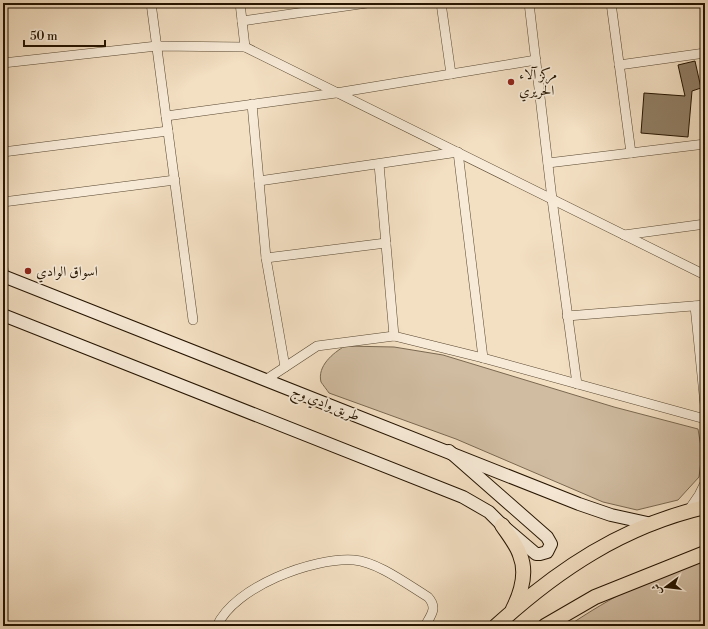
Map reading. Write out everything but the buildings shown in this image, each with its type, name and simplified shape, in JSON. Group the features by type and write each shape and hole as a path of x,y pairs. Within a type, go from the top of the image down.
{"main road":[{"path":"496,626 512,611 570,566 621,536 688,511 705,507"},
{"path":"502,525 520,554 523,570 520,596 512,611"},
{"path":"548,624 595,597 705,553"}],"street":[{"path":"151,3 193,320"},
{"path":"240,3 245,47"},
{"path":"242,21 367,3"},
{"path":"441,3 451,74"},
{"path":"529,3 552,199 577,384"},
{"path":"611,3 631,153"},
{"path":"3,63 157,46 245,47 705,276"},
{"path":"619,65 705,56"},
{"path":"166,116 336,93 536,60"},
{"path":"252,104 266,258 285,367"},
{"path":"3,152 168,131"},
{"path":"548,163 705,144"},
{"path":"259,181 458,152"},
{"path":"458,152 483,358"},
{"path":"379,164 394,336"},
{"path":"3,202 175,180"},
{"path":"624,235 705,224"},
{"path":"266,258 386,244"},
{"name":"طريق وادي وج","path":"4,273 449,452 605,513 652,524"},
{"path":"567,316 705,305"},
{"path":"695,306 705,405"},
{"path":"3,315 463,497 489,512 536,554 544,554 550,548 551,544 547,537 449,452"},
{"path":"267,379 317,346 394,336 483,358 705,419"},
{"path":"688,511 705,483"},
{"path":"217,626 221,617 244,594 277,576 324,562 355,560 384,570 428,597 433,603 434,610 425,626"}],"shaded area":[{"path":"345,346 394,347 443,355 614,407 698,429 702,453 699,477 678,500 637,510 603,502 456,439 329,393 321,382 321,371 331,356"},
{"path":"705,561 705,626 568,626 634,587 669,572"}],"place":[{"name":"مركز آلاء الحريري","path":"511,82"},
{"name":"اسواق الوادي","path":"28,271"}]}
